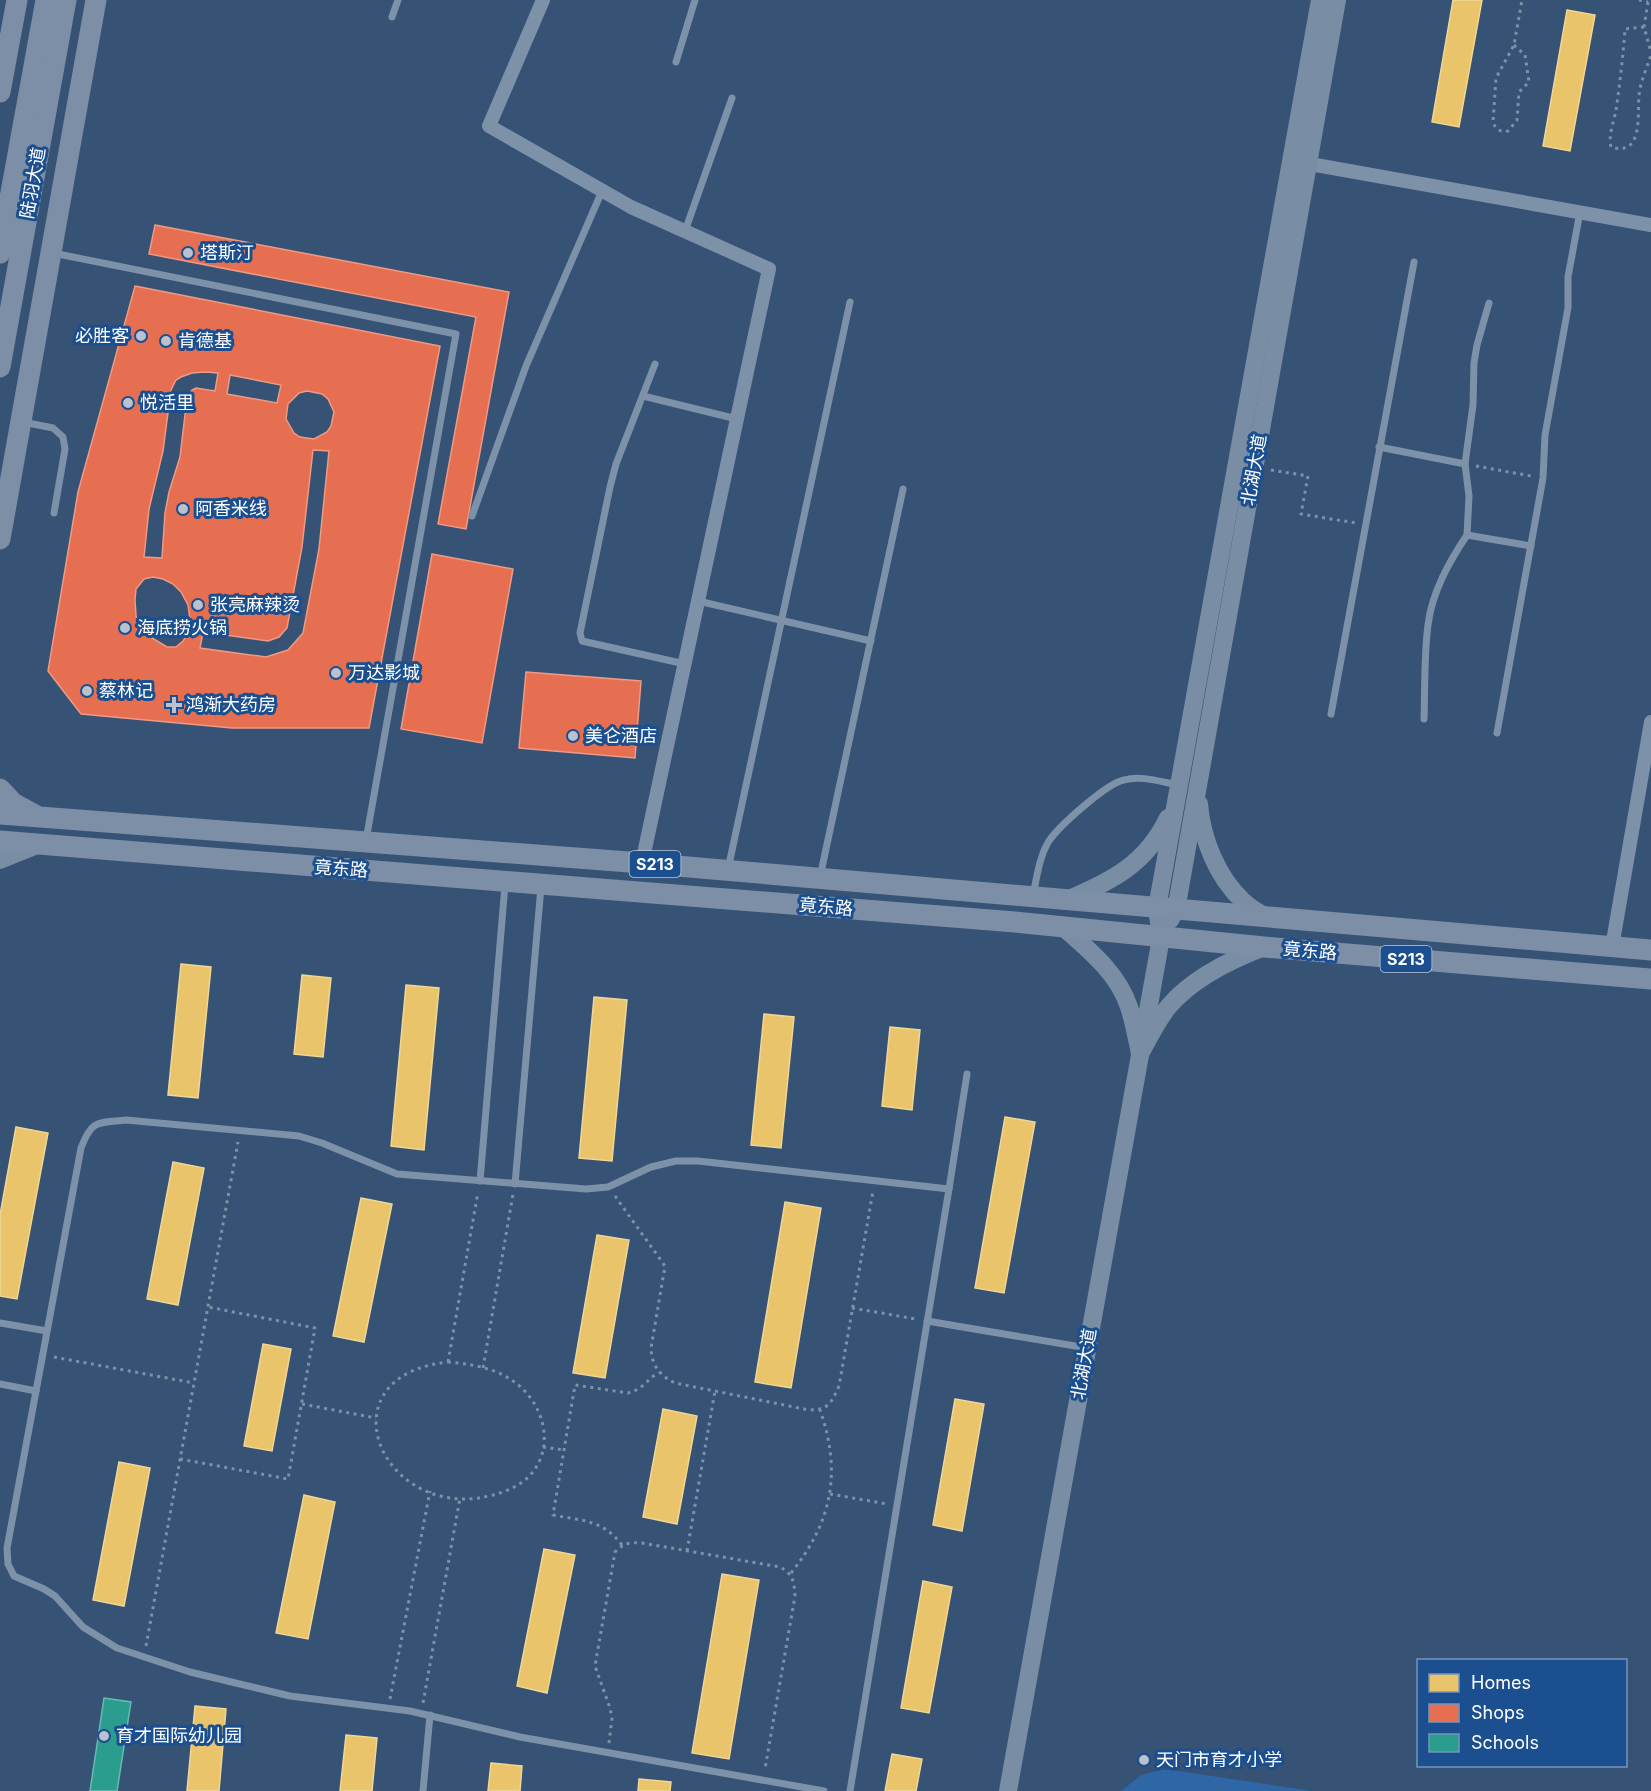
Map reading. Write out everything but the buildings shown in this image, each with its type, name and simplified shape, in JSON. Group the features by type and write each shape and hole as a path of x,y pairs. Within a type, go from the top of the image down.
{"main road":[{"path":"0,92 16,0"},
{"name":"陆羽大道","path":"0,253 46,0"},
{"name":"陆羽大道","path":"0,367 66,0"},
{"path":"0,538 96,0"},
{"name":"北湖大道","path":"1188,787 1254,468 1300,162 1320,0"},
{"name":"北湖大道","path":"1008,1791 1300,162 1337,0"},
{"path":"1067,900 1104,883 1143,857 1159,837 1169,814 1188,787"},
{"path":"1188,787 1210,853 1230,888 1244,903 1268,918"},
{"path":"0,789 13,803 41,818"},
{"name":"竟东路","path":"0,814 642,863 1651,950"},
{"name":"竟东路","path":"0,841 1063,927 1161,938 1651,979"},
{"path":"0,860 40,844"},
{"path":"1063,927 1090,951 1119,986 1129,1007 1140,1054"},
{"path":"1140,1054 1168,1007 1184,992 1219,968 1264,947"}],"street":[{"path":"543,0 489,126 631,207 769,269 642,863"},
{"path":"1300,162 1651,225"},
{"path":"1612,947 1651,722"}],"lane":[{"path":"392,17 398,0"},
{"path":"676,62 695,0"},
{"path":"685,231 732,98"},
{"path":"472,516 526,366 602,191"},
{"path":"1497,733 1544,478 1545,435 1568,308 1568,277 1580,212"},
{"path":"51,252 456,334 365,842"},
{"path":"1331,714 1414,262"},
{"path":"728,871 850,302"},
{"path":"1424,719 1428,625 1432,605 1452,557 1467,535 1469,496 1465,464 1473,405 1474,363 1489,303"},
{"path":"655,364 616,464 580,633 582,641 597,646 685,664"},
{"path":"643,396 737,419"},
{"path":"21,421 53,428 63,437 65,449 54,513"},
{"path":"1379,447 1465,464"},
{"path":"820,879 903,489"},
{"path":"1467,535 1531,546"},
{"path":"698,601 871,641"},
{"path":"1032,897 1041,858 1048,842 1058,829 1112,783 1138,778 1188,787"},
{"path":"480,1181 505,882"},
{"path":"515,1184 541,885"},
{"path":"850,1791 967,1074"},
{"path":"824,1791 607,1754 520,1737 421,1713 290,1696 190,1672 117,1648 83,1627 55,1596 14,1576 8,1564 7,1548 81,1148 88,1130 100,1123 126,1120 299,1136 397,1174 515,1184 586,1189 608,1187 651,1167 676,1161 698,1161 949,1189"},
{"path":"927,1321 1087,1348"},
{"path":"0,1323 47,1331"},
{"path":"0,1384 36,1391"},
{"path":"423,1791 430,1715"}],"path":[{"path":"1514,45 1525,55 1529,82 1518,92 1517,120 1508,131 1501,132 1495,128 1493,122 1496,78 1514,45 1522,0"},
{"path":"1639,0 1648,1 1644,27 1651,53 1639,94 1639,129 1633,142 1616,149 1611,147 1609,141 1622,76 1625,29 1644,27"},
{"path":"1465,464 1544,478"},
{"path":"1254,468 1308,476 1301,514 1365,524"},
{"path":"144,1657 240,1130"},
{"path":"448,1362 480,1181"},
{"path":"608,1187 665,1266 651,1348 651,1359 658,1372 675,1383 809,1410 820,1410 827,1406 839,1386 875,1181"},
{"path":"483,1368 515,1184"},
{"path":"180,1459 288,1479 302,1404 315,1329 208,1307"},
{"path":"852,1308 927,1321"},
{"path":"43,1355 194,1383"},
{"path":"448,1362 483,1368 510,1379 532,1399 543,1424 543,1447 537,1466 522,1482 495,1494 478,1498 460,1498 430,1491 408,1480 391,1466 379,1444 376,1418 382,1398 394,1383 417,1368 448,1362"},
{"path":"622,1545 610,1531 599,1524 553,1515 575,1385 628,1393 639,1389 658,1372"},
{"path":"687,1551 716,1391"},
{"path":"302,1404 376,1418"},
{"path":"791,1573 820,1528 830,1494 832,1462 830,1444 820,1410"},
{"path":"543,1447 564,1450"},
{"path":"388,1708 430,1491"},
{"path":"830,1494 897,1506"},
{"path":"421,1713 460,1498"},
{"path":"607,1754 612,1718 595,1666 615,1552 622,1545 631,1542 687,1551 780,1567 791,1573 795,1596 763,1780"}],"shaded area":[{"path":"1161,1770 1312,1791 1121,1791 1141,1775"}],"place":[{"name":"塔斯汀","path":"188,253"},
{"name":"必胜客","path":"141,336"},
{"name":"肯德基","path":"166,341"},
{"name":"悦活里","path":"128,403"},
{"name":"阿香米线","path":"183,509"},
{"name":"张亮麻辣烫","path":"198,605"},
{"name":"海底捞火锅","path":"125,628"},
{"name":"万达影城","path":"336,673"},
{"name":"蔡林记","path":"87,691"},
{"name":"鸿渐大药房","path":"174,705"},
{"name":"美仑酒店","path":"573,736"},
{"name":"育才国际幼儿园","path":"104,1736"},
{"name":"天门市育才小学","path":"1144,1760"}]}
